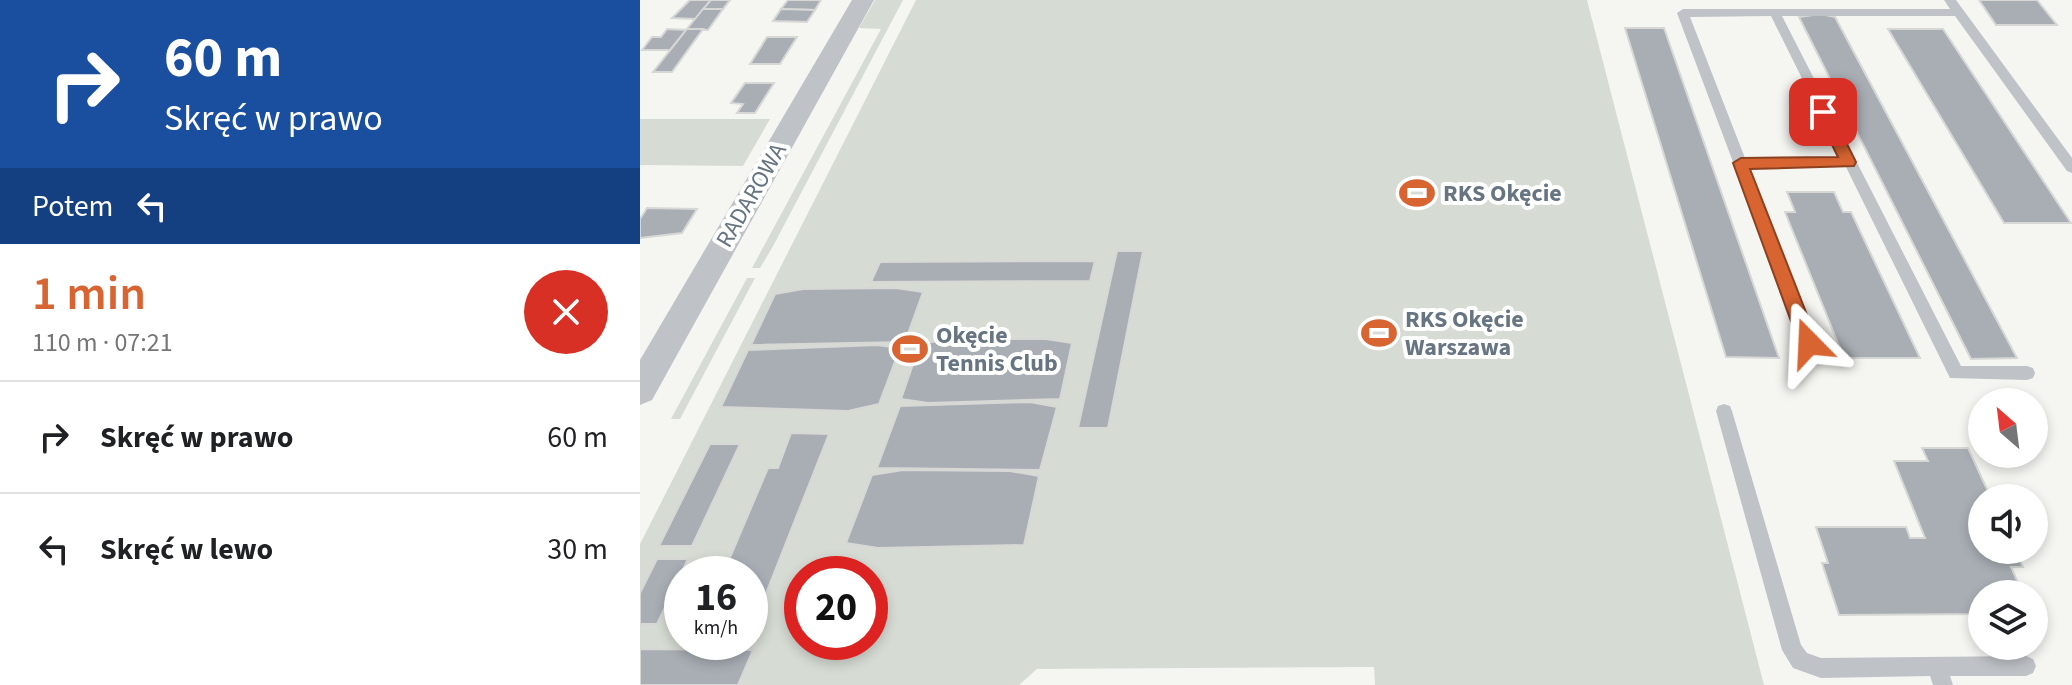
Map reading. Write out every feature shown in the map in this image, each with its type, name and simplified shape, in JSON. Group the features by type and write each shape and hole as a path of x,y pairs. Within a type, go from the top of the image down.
{"street":[{"name":"RADAROWA","path":"640,390 863,0"}],"lane":[{"path":"1809,343 1683,13 1954,6 2072,168"},
{"path":"1774,11 1956,373 2027,373"},
{"path":"1741,163 1848,162"},
{"path":"1724,411 1792,650 1800,661 1821,668 1939,676 2026,666"}],"shaded area":[{"path":"875,0 903,0 772,248 760,268 752,268 881,29 859,28"},
{"name":"RKS Okęcie Warszawa","path":"916,0 1587,0 1764,685 1375,685 1374,667 1037,669 1019,685 640,685 640,544"},
{"path":"640,119 770,119 743,166 640,165"},
{"path":"747,278 755,278 680,419 671,419"}],"building":[{"path":"690,0 711,0 696,19 672,18"},
{"path":"711,0 730,0 723,9 703,9"},
{"path":"788,0 821,0 815,10 781,9"},
{"path":"1979,0 2037,0 2057,25 1996,25"},
{"path":"703,9 723,9 708,30 687,29"},
{"path":"781,9 815,10 807,22 773,21"},
{"path":"1820,14 1835,17 2017,358 1971,359 1799,17"},
{"path":"1625,28 1664,28 1779,358 1726,357"},
{"path":"667,29 686,30 670,50 642,50 652,37 661,37"},
{"path":"687,29 703,29 672,72 653,72"},
{"path":"1888,29 1943,29 2071,223 2004,223"},
{"path":"767,37 797,37 780,64 750,64"},
{"path":"745,83 774,83 755,113 737,113 743,104 731,103"},
{"path":"1787,192 1834,192 1843,212 1851,212 1920,358 1844,358 1785,212 1795,212"},
{"path":"647,208 697,209 682,233 640,238 640,219"},
{"path":"1117,251 1143,251 1108,428 1078,428"},
{"path":"1095,261 1090,281 871,282 880,262"},
{"path":"896,288 923,292 905,342 751,345 775,294 803,289"},
{"path":"949,339 1046,339 1072,343 1060,399 928,403 901,399 920,344"},
{"path":"877,345 900,348 879,404 848,411 721,407 748,350"},
{"path":"1030,402 1057,407 1040,470 877,468 900,406"},
{"path":"791,433 829,434 768,588 768,556 731,556 768,468 778,468"},
{"path":"710,444 740,444 692,546 659,546"},
{"path":"1922,448 1968,448 1968,468 1977,468 1985,484 1968,484 1968,564 2022,564 2023,567 2011,567 2017,580 1968,580 1968,614 1839,615 1822,563 1828,563 1816,527 1906,527 1910,538 1925,538 1894,461 1928,461"},
{"path":"903,470 1010,471 1039,476 1024,545 878,548 846,543 872,475"},
{"path":"657,559 664,559 664,609 657,624 640,624 640,593"},
{"path":"640,649 664,649 664,660 749,660 738,685 640,685"}],"place":[{"name":"RKS Okęcie","path":"1417,193"},
{"name":"RKS Okęcie Warszawa","path":"1379,333"},
{"name":"Okęcie Tennis Club","path":"910,349"}],"route":[{"path":"1809,343 1741,163 1848,162 1823,112"}]}
